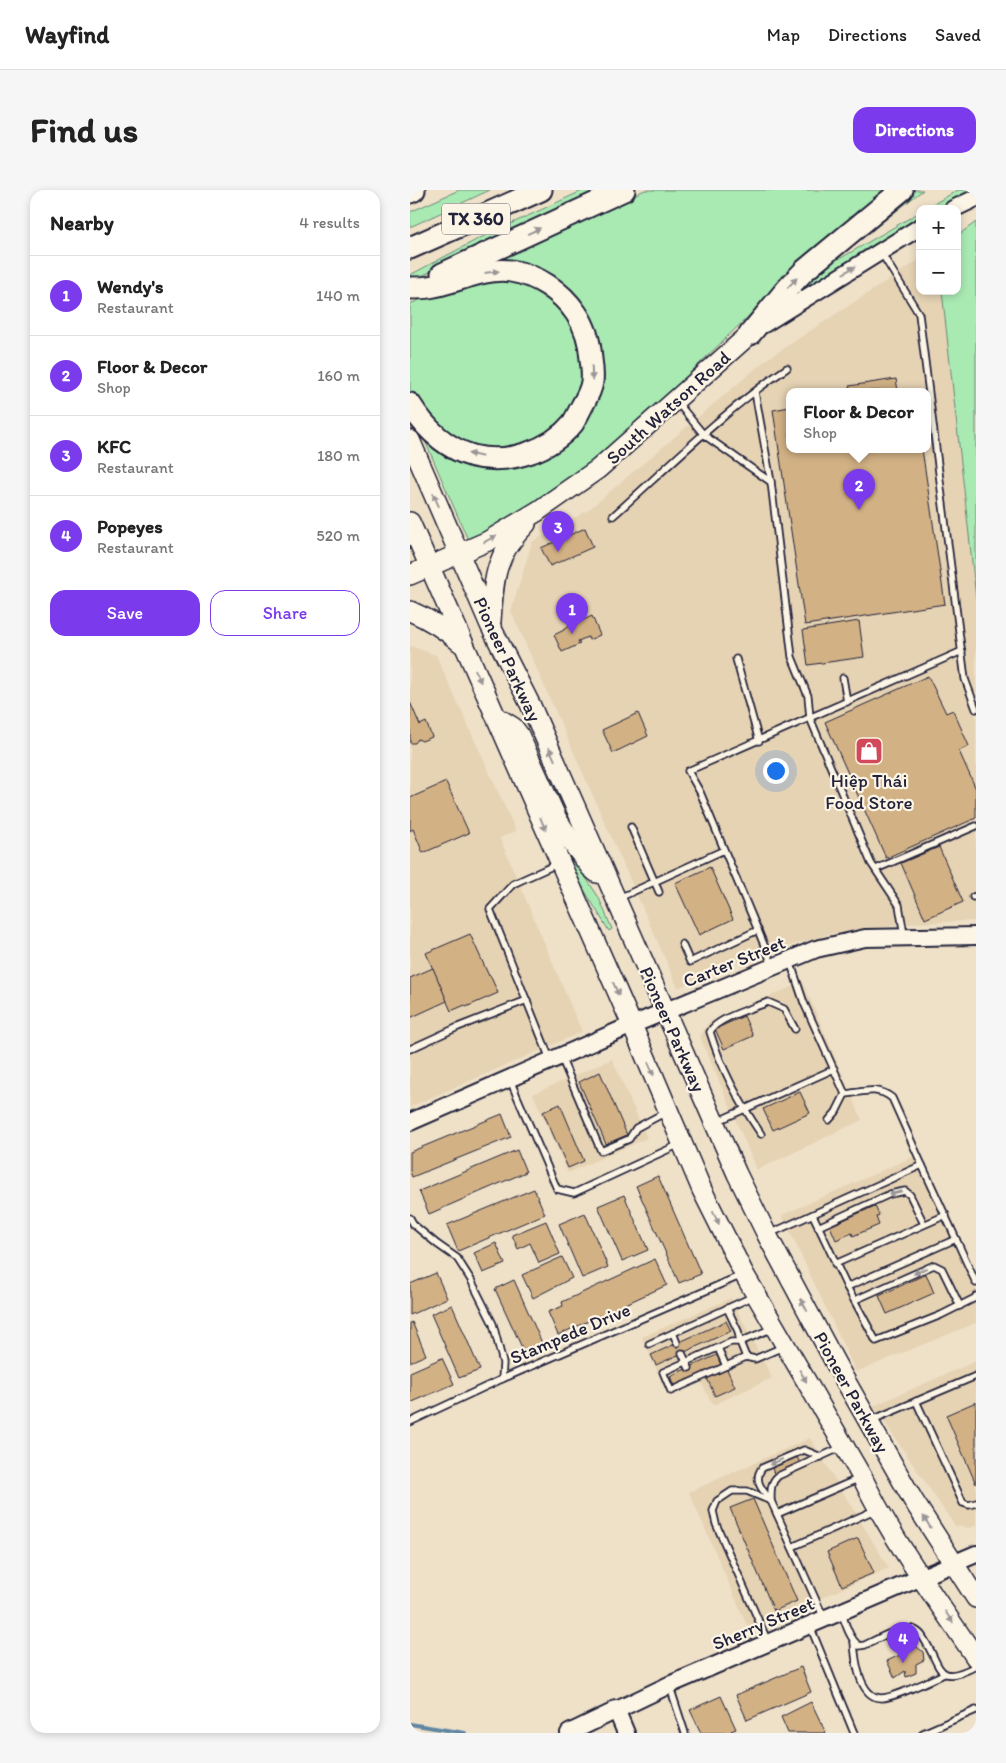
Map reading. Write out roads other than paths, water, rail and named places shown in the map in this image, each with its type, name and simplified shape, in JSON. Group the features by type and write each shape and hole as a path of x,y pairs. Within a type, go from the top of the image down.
{"highway":[{"path":"410,192 414,190"},
{"name":"TX 360","path":"410,248 541,190"},
{"path":"410,288 624,190"},
{"path":"750,334 804,271 902,190"},
{"path":"410,288 429,287 492,270 511,271 544,283 556,291 570,305 582,322 590,349 592,383 574,421 566,430 528,454 510,458 498,459 473,456 458,450 437,437 422,422 410,404"}],"main road":[{"name":"South Watson Road","path":"410,575 488,541 538,511 598,470 750,334"},
{"name":"Pioneer Parkway","path":"410,440 490,625 531,706 714,1123 767,1235 912,1500 976,1598"},
{"path":"490,625 496,572 502,555 515,536 538,511"},
{"name":"Pioneer Parkway","path":"410,522 632,1025 702,1190 744,1274 862,1477 878,1509 976,1658"},
{"path":"410,611 446,630 464,646"},
{"path":"496,717 513,727 519,735 557,819 591,868 606,879"}],"street":[{"path":"961,205 976,198"},
{"name":"South Watson Road","path":"750,334 916,229"},
{"name":"Carter Street","path":"410,1122 632,1025 816,949 865,938 976,936"},
{"name":"Sherry Street","path":"569,1733 669,1685 976,1554"},
{"path":"616,1709 626,1733"}],"lane":[{"path":"880,251 919,314 928,388"},
{"path":"613,516 704,435 787,368"},
{"path":"755,392 771,482 792,657 808,696 810,718 871,863 899,905 905,938"},
{"path":"675,400 704,435 771,482"},
{"path":"931,408 965,679 976,709"},
{"path":"773,966 697,786 688,771 962,651"},
{"path":"736,659 758,741"},
{"path":"844,678 847,702"},
{"path":"876,869 976,826"},
{"path":"630,827 659,892"},
{"path":"615,900 724,850"},
{"path":"560,863 513,884 490,909 527,1000 601,1151 630,1139 636,1128 668,1111"},
{"path":"682,944 690,962 758,930"},
{"path":"790,959 804,1003 845,1094"},
{"path":"410,1049 458,1027 527,1000"},
{"path":"761,1134 744,1110 721,1063 710,1032 712,1028 728,1018 768,1002 784,1009 795,1029"},
{"path":"714,1123 834,1069"},
{"path":"510,1079 557,1189 574,1193 682,1143"},
{"path":"845,1094 884,1091 892,1098 976,1283"},
{"path":"829,1120 836,1112 845,1094"},
{"path":"767,1235 922,1166"},
{"path":"818,1227 890,1194 904,1191 910,1195 924,1224"},
{"path":"813,1215 835,1264 876,1341 960,1306 976,1296"},
{"path":"835,1264 946,1215"},
{"path":"410,1218 414,1225 457,1258 471,1280 492,1324 503,1363 502,1379"},
{"path":"847,1287 956,1239"},
{"path":"855,1300 934,1265 942,1269 960,1306"},
{"name":"Stampede Drive","path":"410,1422 502,1379 744,1274"},
{"path":"649,1344 756,1295"},
{"path":"727,1308 738,1331 746,1357"},
{"path":"775,1327 740,1342 731,1342 688,1365 663,1372 671,1390 746,1357 755,1360 786,1346"},
{"path":"673,1333 677,1343"},
{"path":"718,1348 726,1366"},
{"path":"682,1353 688,1365"},
{"path":"869,1421 976,1376"},
{"path":"916,1401 963,1503 969,1505 976,1503"},
{"path":"771,1501 770,1489 773,1481 778,1476 844,1446"},
{"path":"821,1457 804,1450 762,1468 759,1473 758,1482 760,1488 771,1501 792,1547 854,1733"},
{"path":"777,1514 862,1477"},
{"path":"768,1642 716,1524 713,1512 717,1501 732,1491 747,1491 771,1501"},
{"path":"792,1547 878,1509"},
{"path":"841,1611 854,1642 855,1656 862,1681 867,1690 874,1696 882,1698 893,1695 944,1674"},
{"path":"854,1642 859,1646 865,1645 900,1630 913,1629 921,1635 938,1667 944,1674 951,1676 960,1674 976,1666"},
{"path":"669,1685 685,1733"},
{"path":"924,1733 976,1710"}],"waterway":[{"path":"410,1724 465,1733"}],"place":[{"name":"Floor & Decor","path":"859,510"},
{"name":"KFC","path":"558,552"},
{"name":"Wendy's","path":"572,634"},
{"name":"Hiệp Thái Food Store","path":"869,751"},
{"name":"Popeyes","path":"903,1663"}]}
